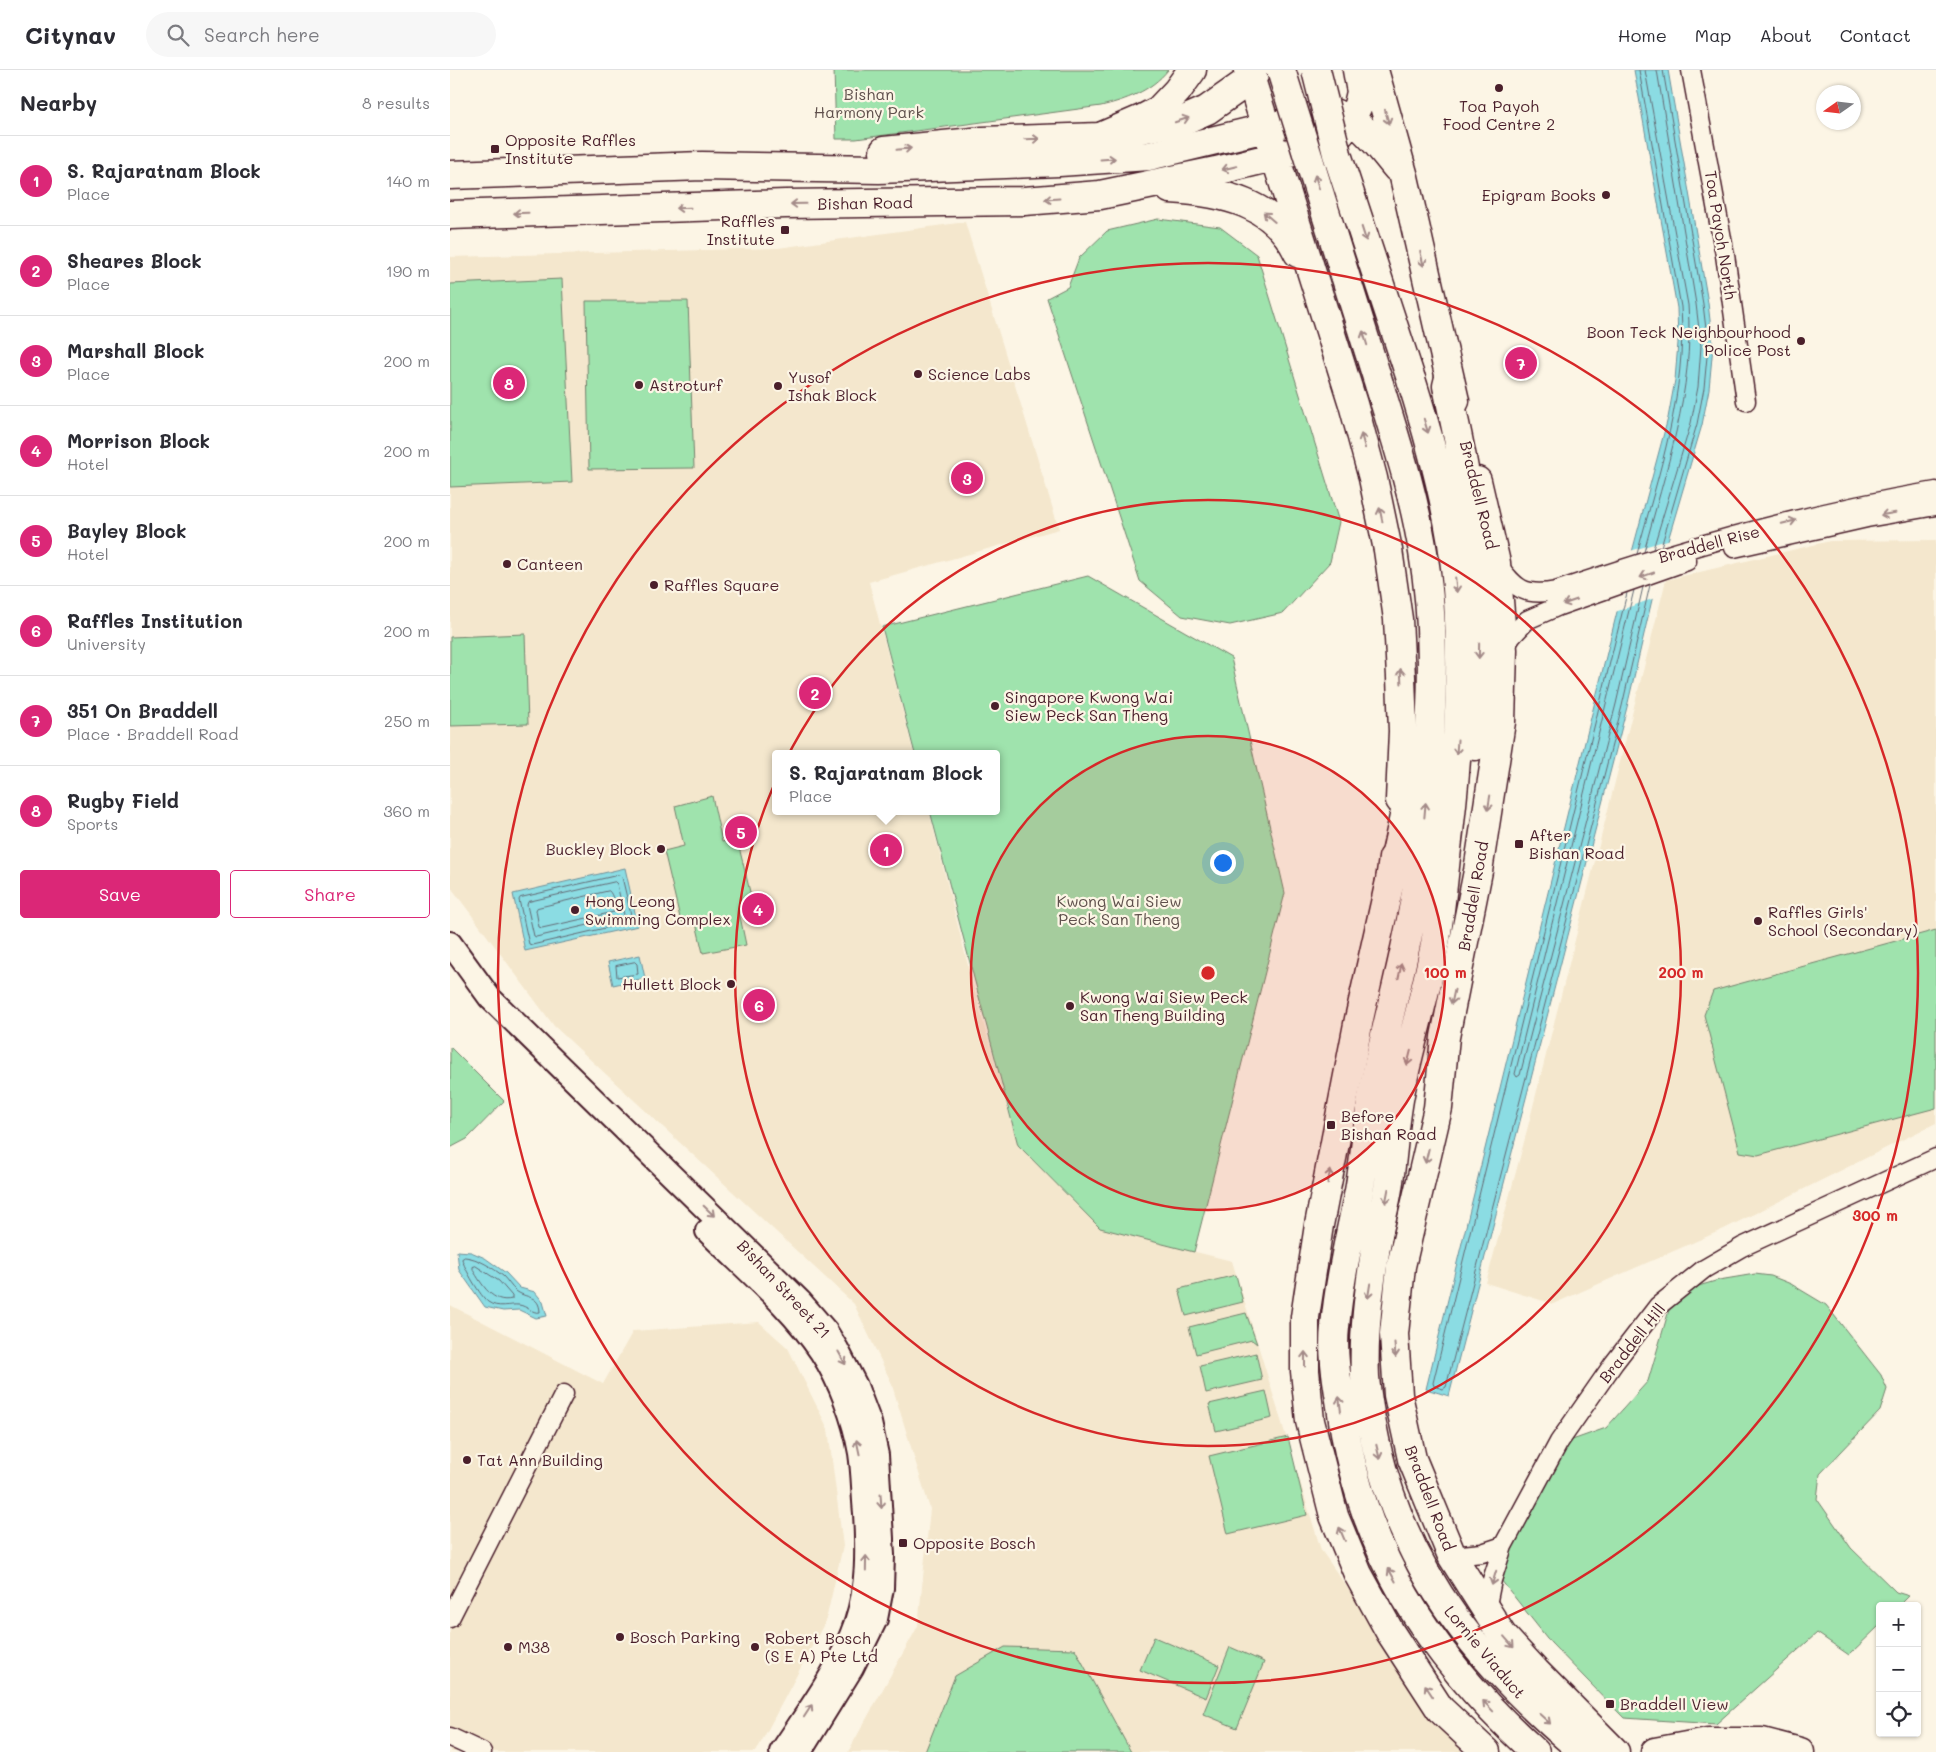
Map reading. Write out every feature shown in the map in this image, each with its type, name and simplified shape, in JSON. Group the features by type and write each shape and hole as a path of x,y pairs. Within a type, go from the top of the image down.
{"main road":[{"path":"1100,137 1159,110 1177,91 1192,70"},
{"path":"1281,70 1379,384 1414,505 1423,611 1417,739 1408,798 1359,1018 1319,1225 1305,1317 1305,1371 1310,1421 1334,1516 1358,1574 1390,1632 1440,1709 1486,1752"},
{"name":"Braddell Road","path":"1316,70 1337,154 1433,448 1452,542 1459,610 1461,675 1452,813 1435,944 1400,1095 1388,1191 1377,1242"},
{"path":"1351,120 1358,105 1361,92 1357,70"},
{"name":"Braddell Road","path":"1374,70 1404,177 1449,378 1476,478 1496,563 1503,650 1501,722 1494,775 1478,871 1445,1037 1438,1108 1401,1266 1394,1334 1398,1395 1412,1459 1452,1556 1502,1635 1615,1752"},
{"path":"733,166 983,142 1100,137 1182,121 1207,110 1252,73 1353,404 1374,478 1388,550 1398,619 1403,732 1400,798 1390,881"},
{"path":"450,175 733,166 879,168 1079,161 1149,156 1332,112 1351,120 1377,144 1404,177"},
{"name":"Bishan Road","path":"450,215 786,204 1024,201 1100,195 1318,146 1340,134 1351,120"},
{"path":"1100,195 1160,188 1202,190 1252,205 1260,209 1292,239 1321,302"},
{"path":"1435,944 1458,875 1472,776 1480,642 1476,566 1467,488 1447,386 1449,378"},
{"name":"Lornie Viaduct","path":"1414,505 1424,553 1431,610 1433,678 1425,810 1417,884 1409,932 1373,1091 1363,1169 1334,1330 1337,1378 1344,1430 1353,1473 1370,1524 1387,1566 1418,1620 1445,1657 1483,1701 1535,1752"},
{"name":"Lornie Viaduct","path":"1377,1242 1367,1305 1365,1377 1372,1426 1384,1474 1397,1514 1414,1552 1440,1598 1470,1639 1505,1680 1544,1718 1584,1752"},
{"path":"1655,1752 1708,1742 1762,1742 1800,1752"}],"street":[{"name":"Toa Payoh North","path":"1691,70 1725,255 1746,401"},
{"name":"Braddell Rise","path":"1496,563 1509,580 1523,591 1538,594 1614,579 1676,558 1870,502 1936,491"},
{"name":"Braddell Rise","path":"1676,558 1734,548 1867,518 1936,506"},
{"name":"Braddell Rise","path":"1503,650 1512,636 1528,620 1614,579"},
{"name":"Bishan Street 21","path":"450,943 490,998 800,1301 826,1331 850,1371 870,1423 877,1455 881,1509 882,1588 876,1619 860,1652 837,1694 800,1752"},
{"name":"Bishan Street 21","path":"450,960 480,1000 568,1086 629,1154 793,1317 822,1352 840,1387 852,1420 860,1453 865,1524 866,1585 856,1623 838,1661 781,1752"},
{"name":"Braddell Hill","path":"1486,1610 1492,1580 1503,1546 1559,1442 1626,1347 1658,1306 1704,1269 1742,1247 1936,1158"},
{"path":"450,1618 564,1394"},
{"path":"1452,1556 1482,1553 1503,1546"},
{"path":"450,1737 482,1752"}],"shaded area":[{"path":"965,222 1059,529 869,582 913,750 772,750 772,815 930,815 973,985 1018,1145 1100,1228 1232,1261 1321,1550 1462,1752 848,1752 918,1626 930,1509 891,1382 854,1304 554,1026 450,886 450,257 778,248"},
{"name":"Raffles Girls' School (Secondary)","path":"1936,540 1936,1123 1724,1229 1553,1304 1486,1283 1524,1142 1666,580 1830,541"},
{"path":"450,1305 603,1384 633,1331 759,1322 788,1348 828,1429 843,1546 826,1620 756,1752 450,1752"}],"green space":[{"name":"Bishan Harmony Park","path":"834,70 1168,70 1154,84 1138,94 1101,106 856,139 836,139"},
{"path":"1158,219 1220,227 1257,255 1339,522 1330,562 1283,613 1230,625 1182,616 1140,581 1047,298 1068,287 1079,258 1107,231"},
{"path":"562,279 572,482 450,487 450,284"},
{"name":"Astroturf","path":"586,301 688,301 694,468 589,469"},
{"name":"Kwong Wai Siew Peck San Theng","path":"1088,576 1231,658 1285,893 1194,1252 1100,1228 1018,1145 931,815 1000,815 1000,750 914,750 882,627"},
{"path":"525,634 528,724 450,726 450,637"},
{"path":"712,796 722,842 737,839 753,904 738,907 746,945 703,953 695,919 681,922 664,851 684,846 675,806"},
{"path":"1936,930 1936,1108 1758,1155 1740,1152 1704,1015 1713,991"},
{"path":"450,1047 504,1101 467,1139 450,1148"},
{"path":"1755,1274 1771,1276 1791,1284 1826,1305 1881,1375 1887,1389 1880,1411 1820,1474 1817,1499 1851,1548 1896,1592 1909,1596 1903,1602 1876,1602 1876,1629 1849,1655 1817,1633 1716,1724 1624,1718 1551,1643 1497,1575 1561,1444 1606,1428 1648,1381 1674,1293 1719,1280"},
{"path":"1236,1275 1243,1302 1186,1316 1179,1289"},
{"path":"1246,1313 1257,1344 1252,1340 1196,1354 1189,1327"},
{"path":"1256,1353 1262,1380 1206,1393 1200,1366"},
{"path":"1266,1391 1272,1418 1216,1431 1209,1404"},
{"path":"1288,1437 1307,1515 1228,1534 1209,1456"},
{"path":"1154,1637 1219,1665 1206,1698 1140,1670"},
{"path":"1005,1647 1075,1649 1131,1752 925,1752 955,1676"},
{"path":"1230,1647 1264,1662 1237,1728 1203,1714"}],"water":[{"path":"1634,70 1668,70 1708,303 1713,346 1709,389 1702,425 1658,574 1627,707 1449,1396 1426,1389 1628,567 1668,418 1675,380 1678,343 1677,308"},
{"name":"Hong Leong Swimming Complex","path":"625,868 638,926 525,951 513,894"},
{"path":"640,955 645,978 613,985 608,962"},
{"path":"457,1251 471,1252 485,1258 506,1273 520,1288 535,1292 543,1302 547,1316 536,1318 519,1310 503,1311 485,1307 459,1270"}],"pier":[{"path":"1671,539 1655,598 1615,612 1630,551"}],"place":[{"name":"Toa Payoh Food Centre 2","path":"1499,88"},
{"name":"Opposite Raffles Institute","path":"495,149"},
{"name":"Epigram Books","path":"1606,195"},
{"name":"Raffles Institute","path":"785,230"},
{"name":"Boon Teck Neighbourhood Police Post","path":"1801,341"},
{"name":"351 On Braddell","path":"1521,363"},
{"name":"Science Labs","path":"918,374"},
{"name":"Rugby Field","path":"509,383"},
{"name":"Astroturf","path":"639,385"},
{"name":"Yusof Ishak Block","path":"778,386"},
{"name":"Marshall Block","path":"967,478"},
{"name":"Canteen","path":"507,564"},
{"name":"Raffles Square","path":"654,585"},
{"name":"Sheares Block","path":"815,693"},
{"name":"Singapore Kwong Wai Siew Peck San Theng","path":"995,706"},
{"name":"Bayley Block","path":"741,832"},
{"name":"After Bishan Road","path":"1519,844"},
{"name":"Buckley Block","path":"661,849"},
{"name":"S. Rajaratnam Block","path":"886,850"},
{"name":"Morrison Block","path":"758,909"},
{"name":"Hong Leong Swimming Complex","path":"575,910"},
{"name":"Raffles Girls' School (Secondary)","path":"1758,921"},
{"name":"Hullett Block","path":"731,984"},
{"name":"Raffles Institution","path":"759,1005"},
{"name":"Kwong Wai Siew Peck San Theng Building","path":"1070,1006"},
{"name":"Before Bishan Road","path":"1331,1125"},
{"name":"Tat Ann Building","path":"467,1460"},
{"name":"Opposite Bosch","path":"903,1543"},
{"name":"Bosch Parking","path":"620,1637"},
{"name":"M38","path":"508,1647"},
{"name":"Robert Bosch (S E A) Pte Ltd","path":"755,1647"},
{"name":"Braddell View","path":"1610,1704"}]}
